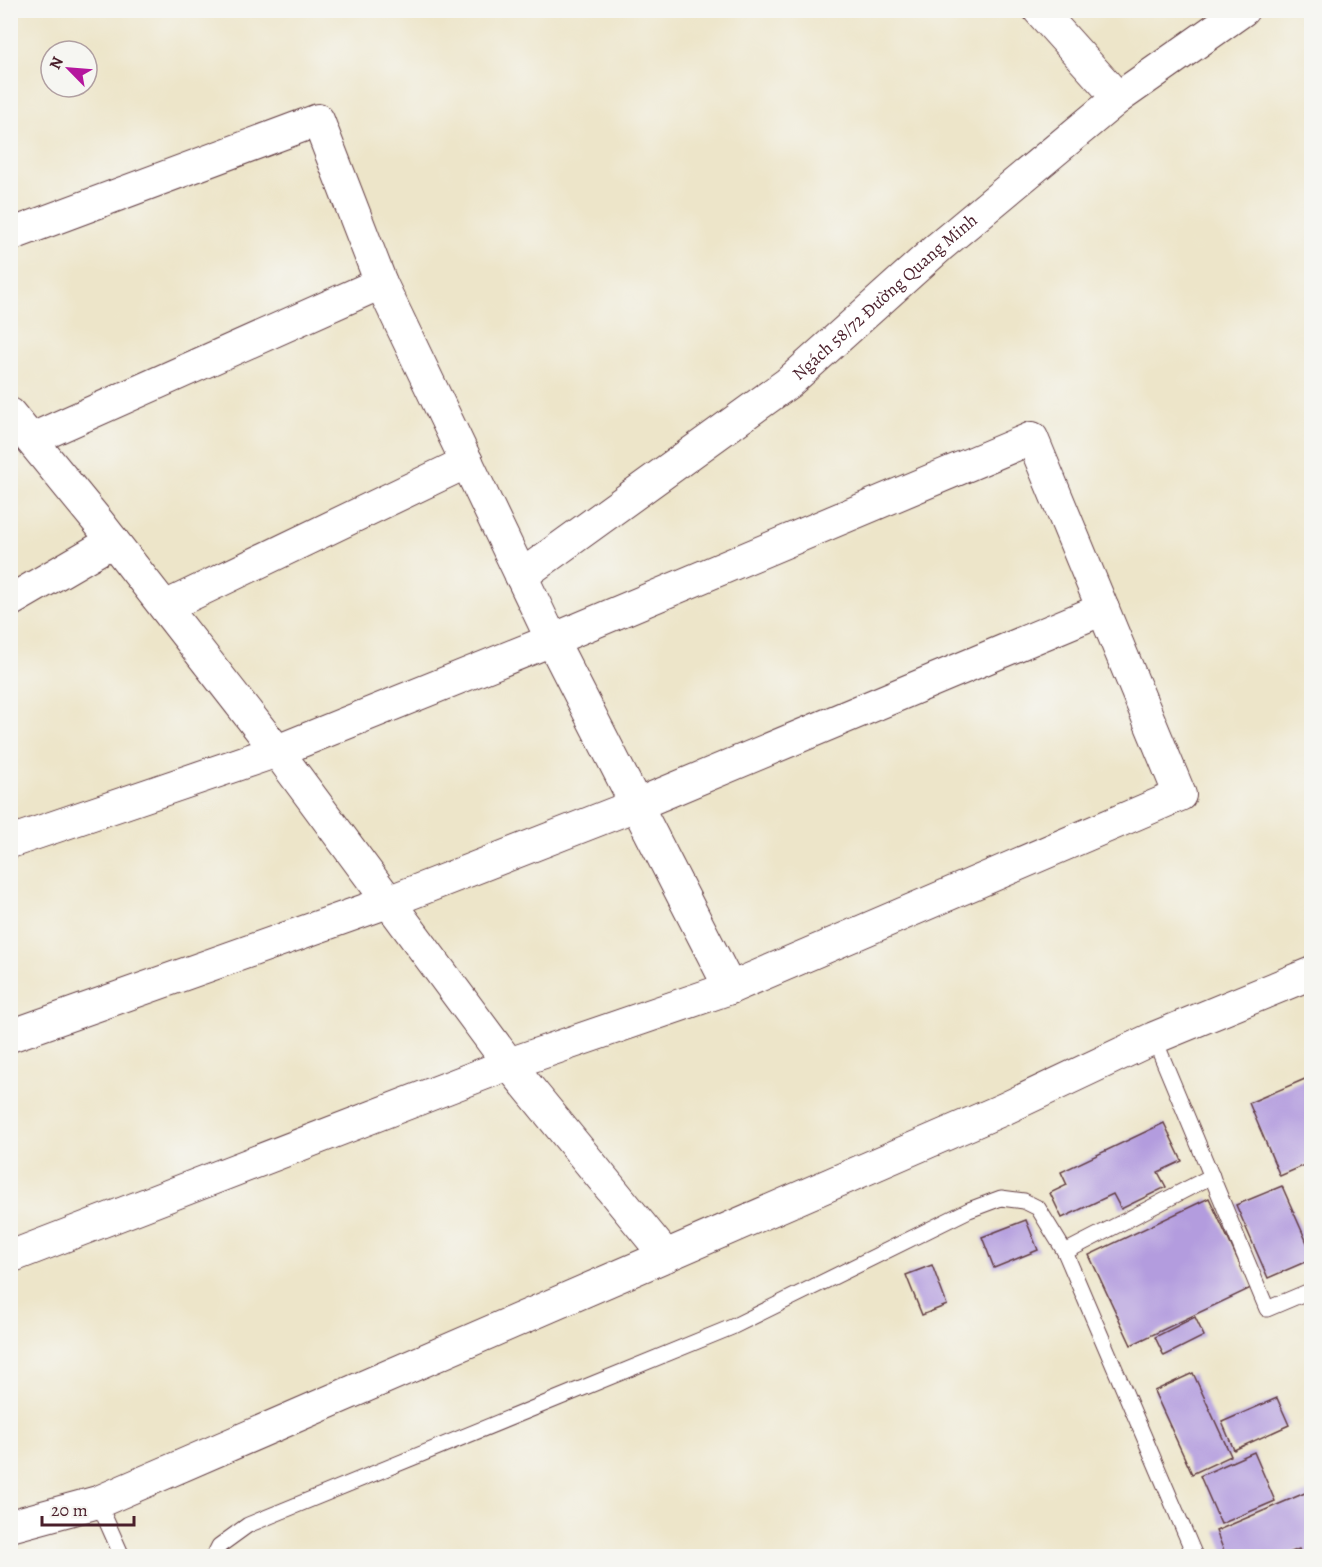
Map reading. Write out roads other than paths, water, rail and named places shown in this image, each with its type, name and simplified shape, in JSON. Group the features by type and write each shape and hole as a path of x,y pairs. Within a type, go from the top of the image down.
{"street":[{"path":"1039,10 1118,98"},
{"name":"Ngách 58/72 Đường Quang Minh","path":"521,576 788,383 939,247 1118,98 1243,10"},
{"path":"10,235 318,120 381,283 552,640 730,988"},
{"path":"32,439 381,283"},
{"path":"10,414 113,541 277,751 508,1064 666,1256"},
{"path":"10,842 277,751 552,640 1032,438 1180,795 730,988 508,1064 10,1257"},
{"path":"165,607 466,462"},
{"path":"10,601 113,541"},
{"path":"10,1036 388,902 636,805 1102,609"},
{"path":"10,1526 98,1502 1005,1109 1154,1038 1311,973"}],"lane":[{"path":"1154,1038 1267,1309 1311,1290"},
{"path":"1065,1252 1212,1176"},
{"path":"214,1557 219,1546 248,1525 732,1327 969,1210 1001,1198 1024,1202 1038,1208 1065,1252 1195,1557"},
{"path":"98,1502 122,1557"}]}
